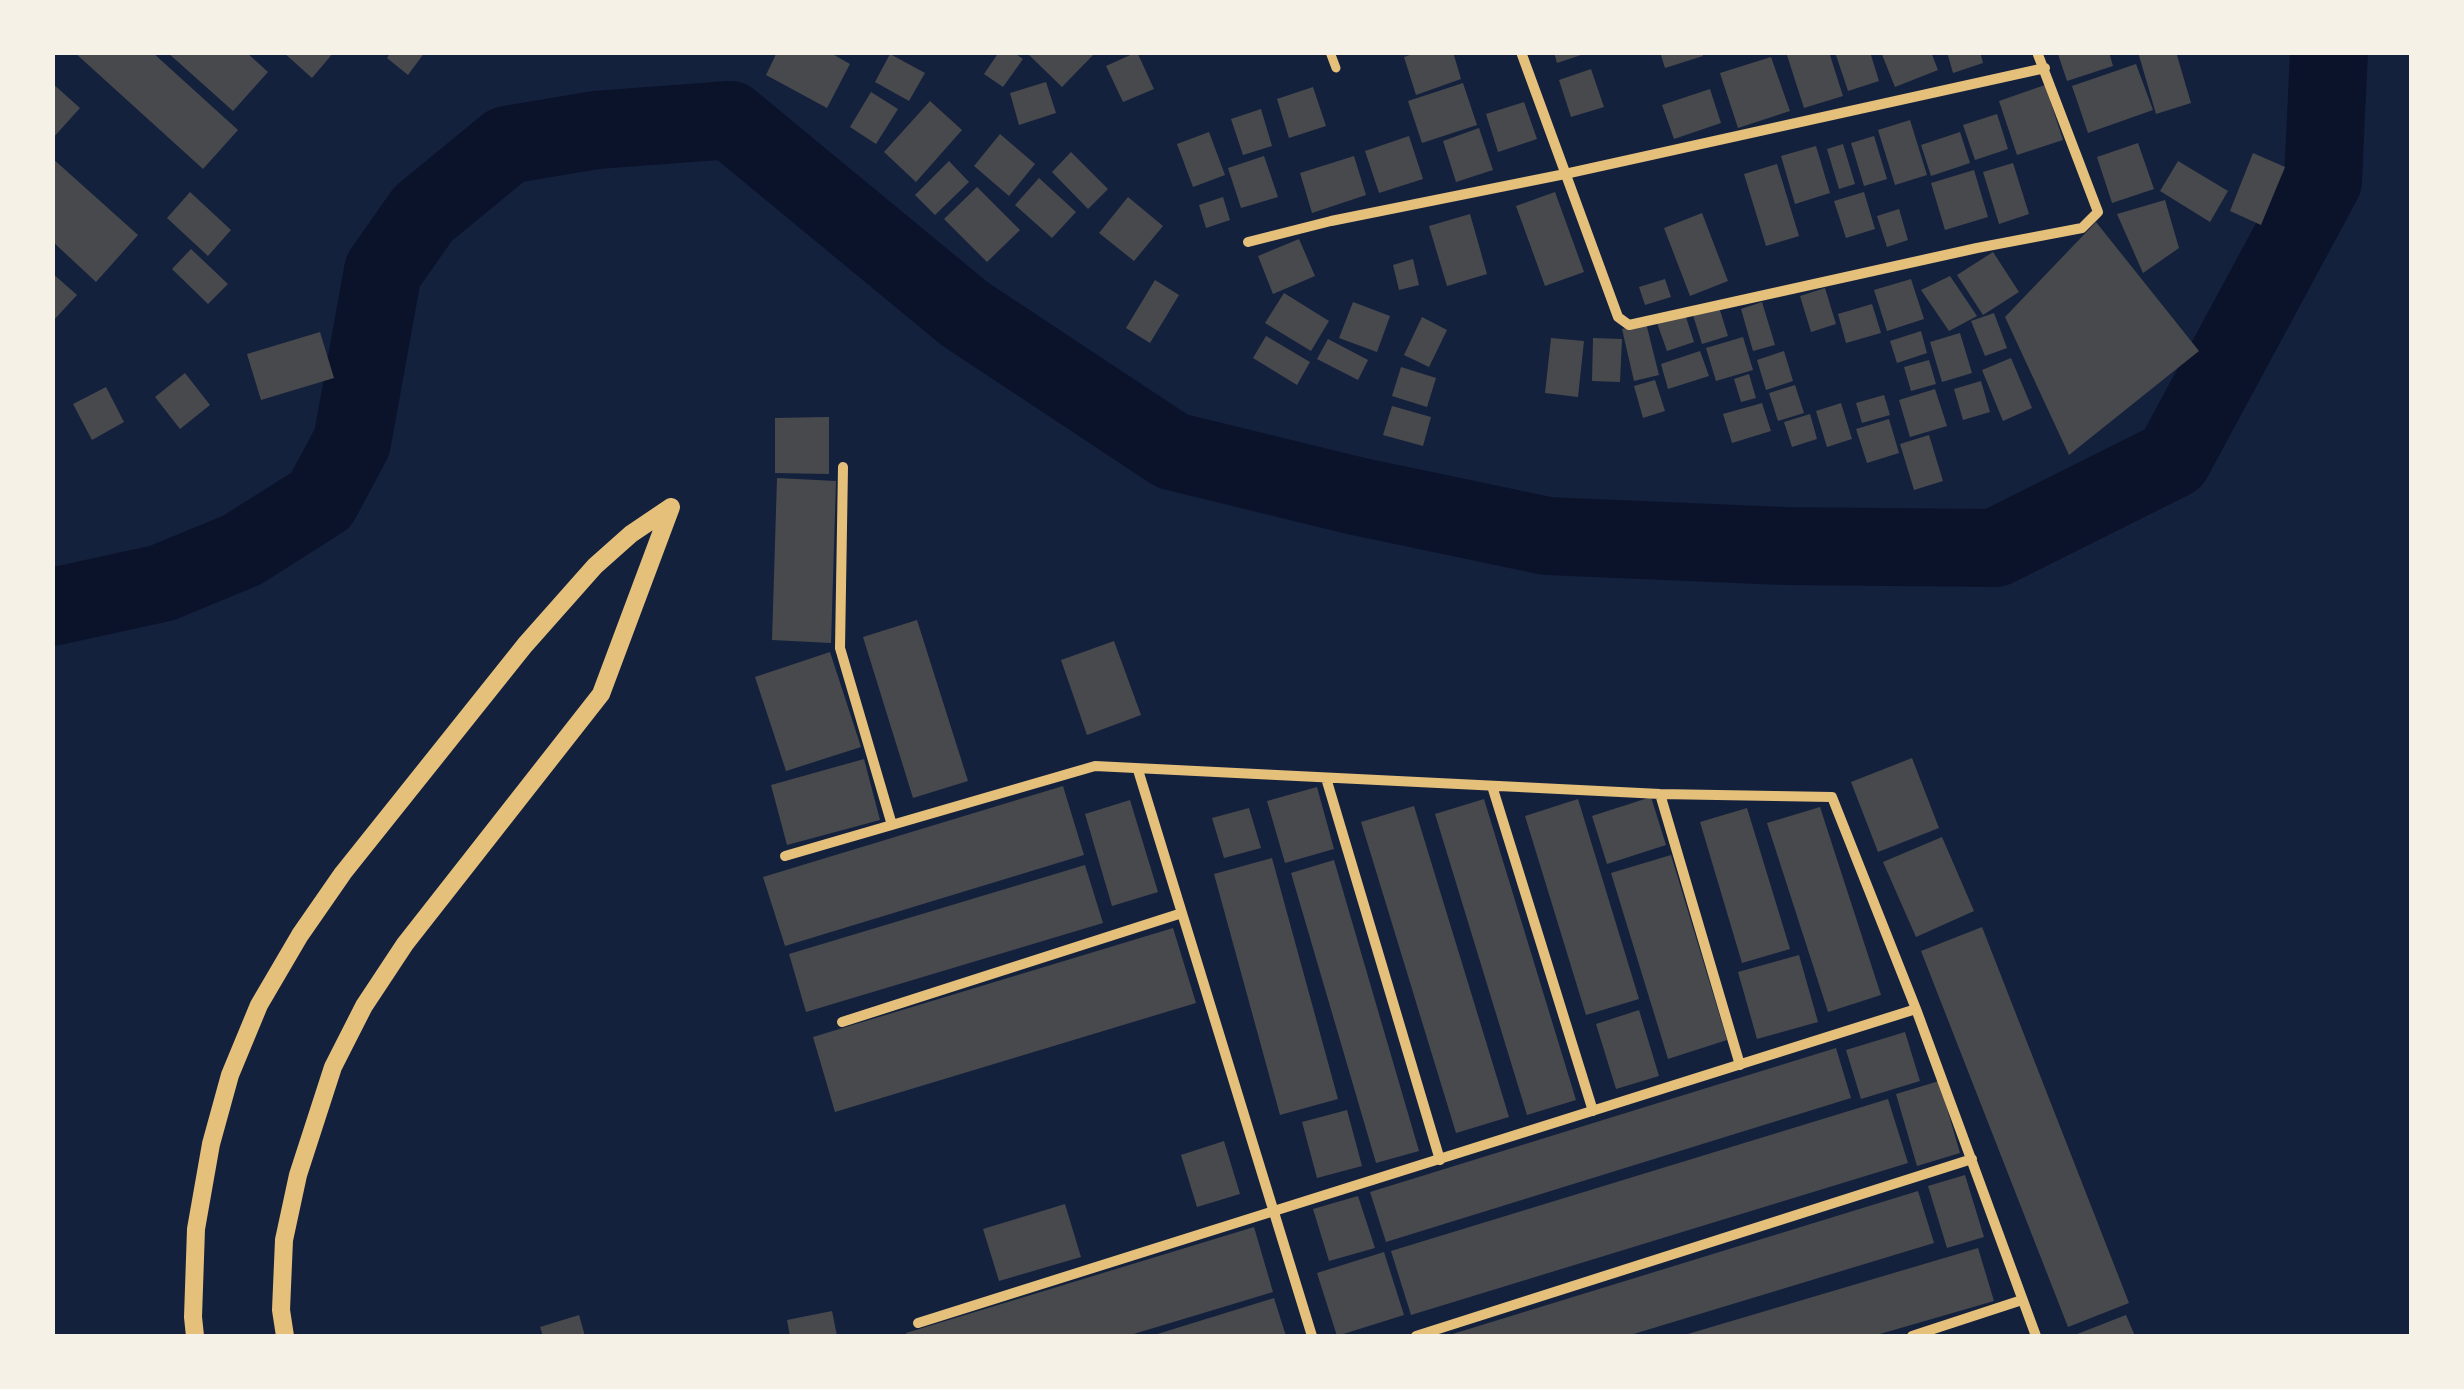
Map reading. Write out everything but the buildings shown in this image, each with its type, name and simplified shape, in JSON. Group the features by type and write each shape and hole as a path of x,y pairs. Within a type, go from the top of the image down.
{"street":[{"path":"1330,52 1336,68"},
{"path":"1521,52 1618,317 1629,325 2082,228 2098,212 2037,52"},
{"path":"1248,242 1330,221 1565,174 2045,68"},
{"path":"843,466 840,648 892,825"},
{"path":"195,1336 192,1316 196,1229 211,1144 230,1075 259,1004 342,873 525,645 595,566 671,506 601,694 406,944 364,1006 333,1067 298,1175 284,1240 281,1310 285,1336"},
{"path":"785,856 1095,766 1660,794 1832,797 1916,1009 2036,1336"},
{"path":"1138,770 1312,1336"},
{"path":"1326,778 1440,1160"},
{"path":"1492,786 1593,1111"},
{"path":"1660,794 1740,1065"},
{"path":"842,1022 1182,913"},
{"path":"918,1323 1916,1009"},
{"path":"1416,1336 1972,1158"},
{"path":"1912,1336 2022,1300"}],"waterway":[{"path":"52,607 162,583 242,550 321,500 352,442 383,271 423,214 507,145 596,130 730,120 965,314 1172,451 1356,496 1547,536 1784,546 1995,548 2173,459 2323,181 2329,52"}]}
